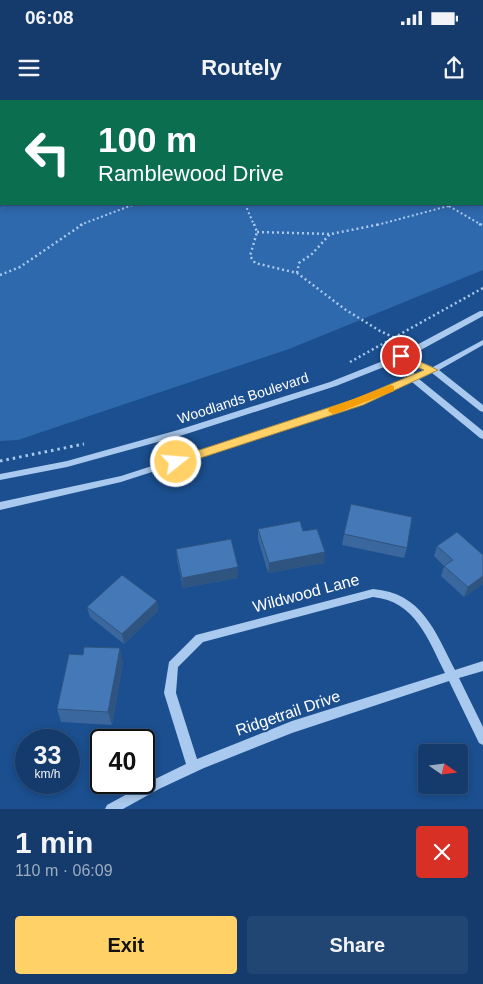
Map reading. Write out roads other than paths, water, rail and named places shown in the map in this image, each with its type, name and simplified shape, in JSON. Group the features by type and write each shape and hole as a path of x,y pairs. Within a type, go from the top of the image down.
{"street":[{"name":"Woodlands Boulevard","path":"0,477 67,464 180,433 334,384 401,356 483,313"},
{"path":"0,506 121,479 359,402 433,370 483,342"},
{"path":"401,356 433,370 483,409"},
{"path":"401,356 413,379 483,436"},
{"name":"Wildwood Lane","path":"193,766 170,693 173,665 200,638 373,593 387,594 399,599 422,620 453,675 483,739"},
{"name":"Ridgetrail Drive","path":"111,809 193,766 256,740 483,666"}]}
